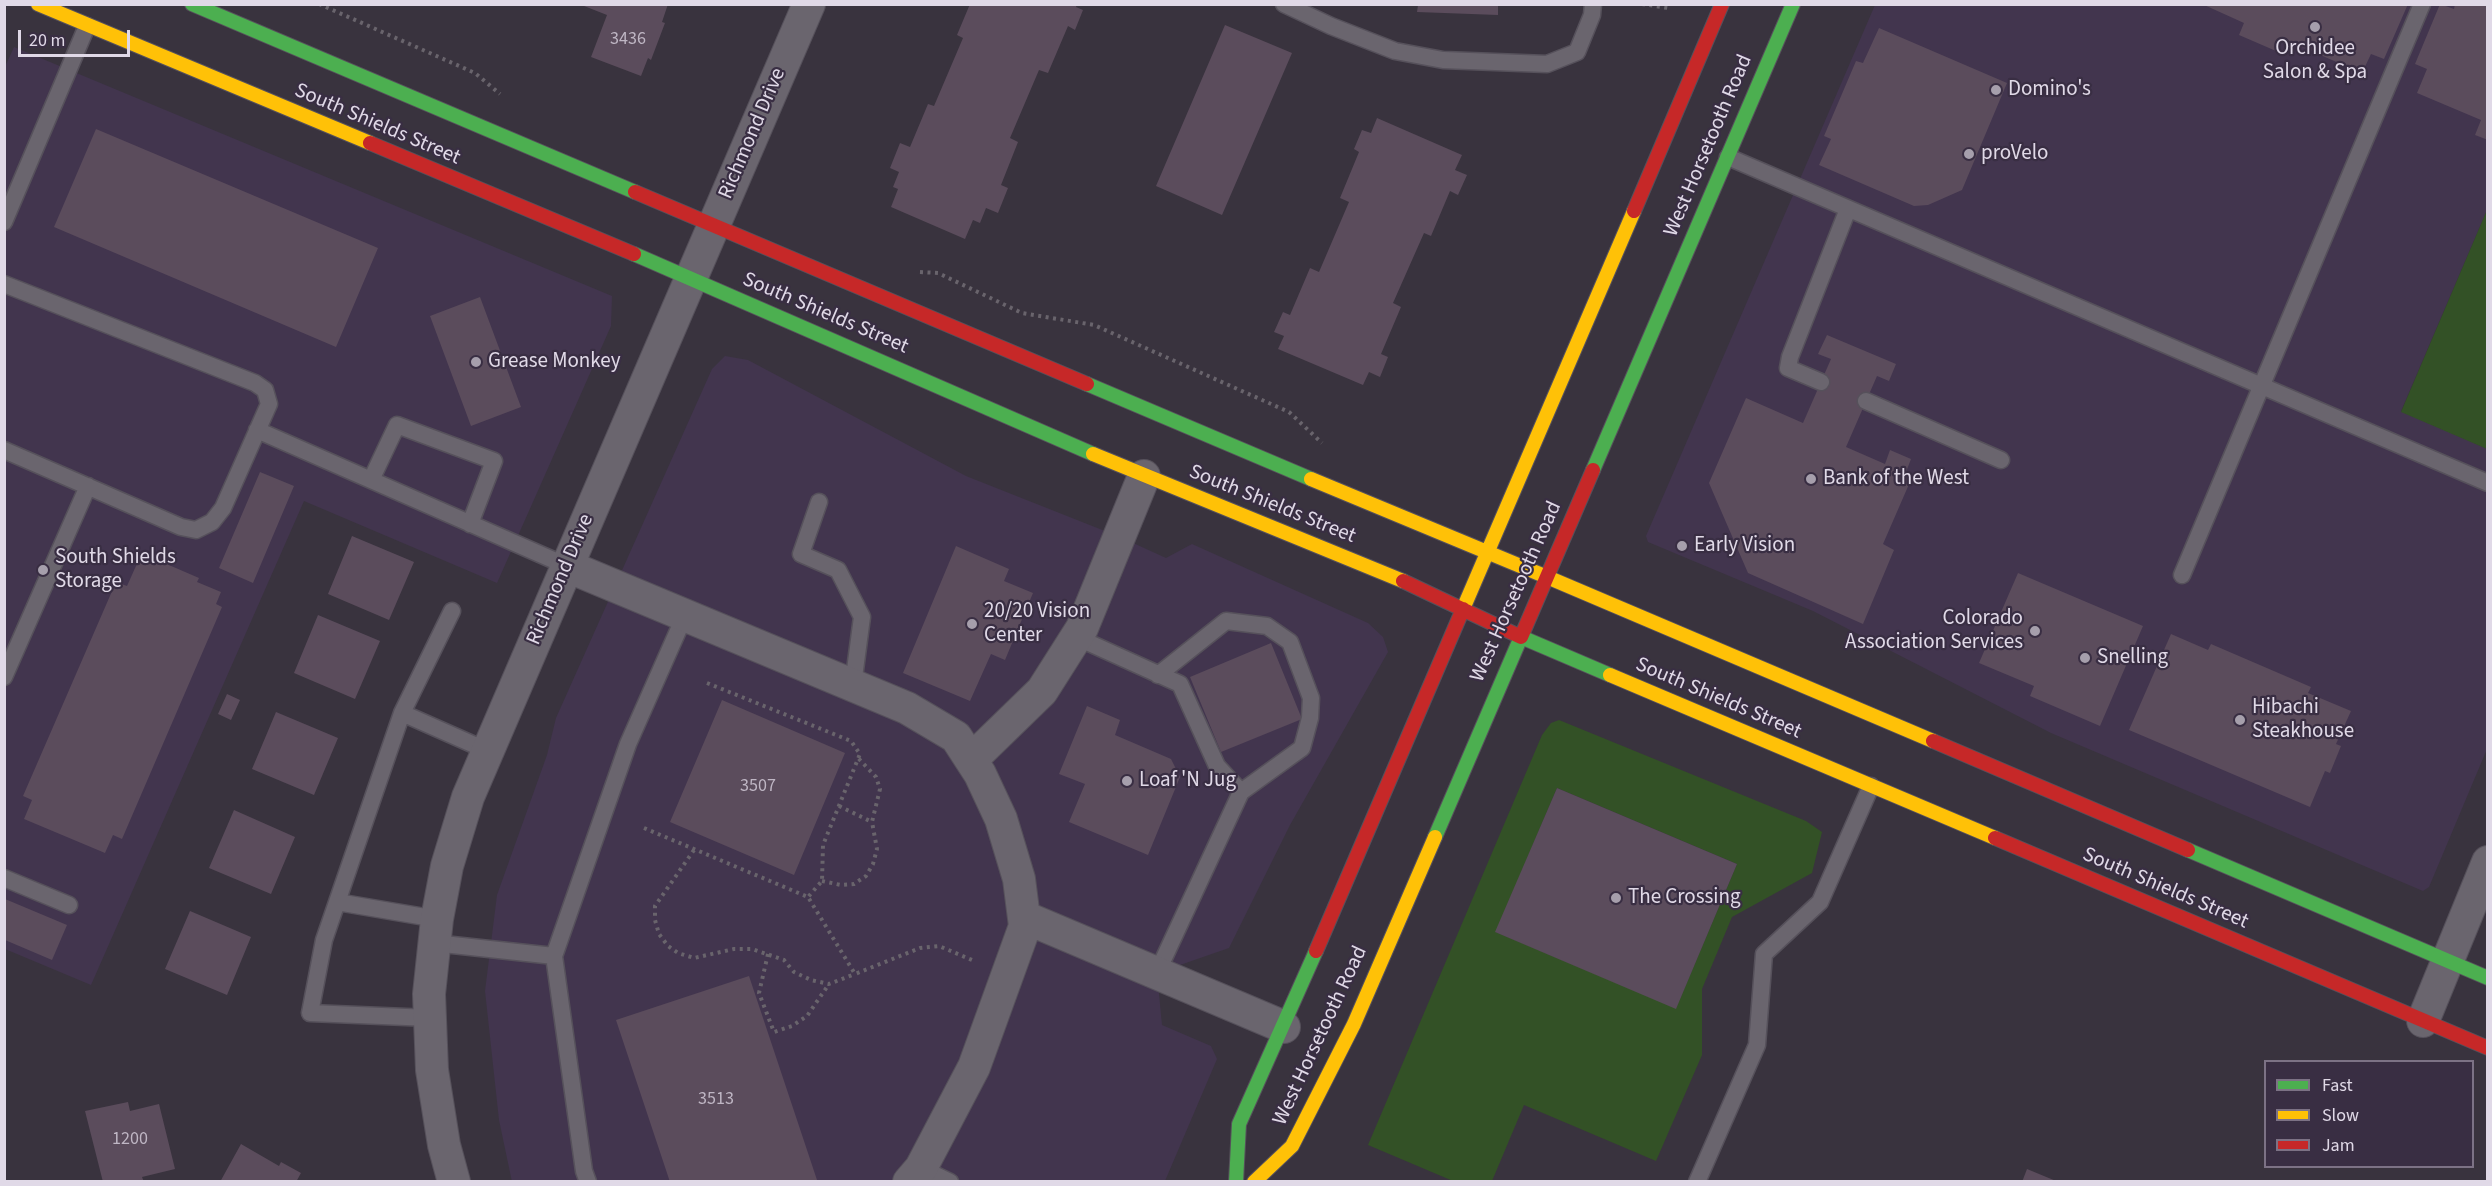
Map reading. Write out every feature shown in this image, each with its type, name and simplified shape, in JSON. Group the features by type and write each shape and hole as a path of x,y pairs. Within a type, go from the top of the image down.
{"main road":[{"name":"South Shields Street","path":"38,4 690,278 1144,476 1408,584 1521,638 2487,1048"},
{"name":"South Shields Street","path":"192,4 2487,978"},
{"name":"West Horsetooth Road","path":"1236,1182 1239,1124 1284,1027 1722,4"},
{"name":"West Horsetooth Road","path":"1254,1182 1292,1146 1354,1023 1793,4"}],"street":[{"name":"Richmond Drive","path":"454,1182 444,1145 432,1070 429,994 435,931 450,856 468,797 809,4"},
{"path":"971,760 1042,691 1077,637 1102,584 1144,476"},
{"path":"567,566 907,708 956,738 971,760 1001,819 1019,879 1025,926 974,1067 915,1175"},
{"path":"2423,1021 2487,862"},
{"path":"1024,917 1284,1027"}],"lane":[{"path":"1284,4 1331,26 1395,51 1443,60 1547,64 1577,52 1592,15 1593,4"},
{"path":"2182,575 2422,4"},
{"path":"4,222 87,26"},
{"path":"1728,157 2487,483"},
{"path":"1821,382 1788,368 1790,357 1848,209"},
{"path":"4,284 255,383 265,390 268,405 223,508 212,522 196,530 181,527 4,450"},
{"path":"1866,401 2001,460"},
{"path":"371,480 397,425 494,461 470,524"},
{"path":"257,430 567,566"},
{"path":"4,676 88,486"},
{"path":"819,502 801,555 838,570 862,617 853,685"},
{"path":"430,1018 310,1013 324,940 402,713 452,611"},
{"path":"588,1182 584,1171 554,956 628,744 685,615"},
{"path":"1157,973 1241,792 1302,748 1311,718 1311,698 1290,642 1267,626 1226,621 1158,675"},
{"path":"1077,637 1180,684 1217,766 1241,792"},
{"path":"402,713 488,751"},
{"path":"1697,1182 1757,1045 1764,954 1820,902 1870,786"},
{"path":"4,878 69,905"},
{"path":"337,902 435,931 554,956"},
{"path":"915,1175 950,1182"}],"path":[{"path":"1642,4 1668,8"},
{"path":"706,683 850,741 860,754 823,845 822,881 808,897"},
{"path":"822,881 841,885 854,884 866,876 873,864 877,849 872,822 880,789 876,777 858,758"},
{"path":"839,806 872,822"},
{"path":"644,828 808,897 855,974"},
{"path":"694,850 655,906 655,920 659,934 668,946 678,953 694,958 734,949 752,949 784,960 794,972 811,980 829,984 920,948 939,946 972,960"},
{"path":"768,954 759,993 774,1032 792,1026 807,1016 829,984"}],"shaded area":[{"path":"1875,5 2487,5 2487,210 2401,411 2488,449 2487,749 2429,887 2423,891 2051,733 1813,611 1648,542 1646,536"},
{"path":"14,47 612,296 611,326 497,583 304,501 91,985 5,949 4,69"},
{"path":"725,356 748,360 966,476 1120,537 1166,558 1192,544 1368,623 1383,637 1388,652 1290,825 1229,948 1157,973 1162,1025 1211,1046 1217,1059 1165,1181 512,1182 499,1120 485,991 497,895 547,755 556,718 712,369"}],"green space":[{"path":"2487,210 2487,449 2401,412"},
{"path":"1559,720 1806,821 1822,832 1812,873 1732,917 1702,989 1702,1055 1656,1161 1524,1105 1492,1181 1453,1181 1368,1145 1542,735 1551,723","holes":["1557,788 1737,864 1676,1008 1496,932"]}],"building":[{"path":"579,4 668,4 662,22 665,23 651,60 648,58 641,76 591,57 607,15"},
{"path":"970,4 1077,4 1076,7 1083,10 1075,30 1068,26 1048,73 1039,70 1010,138 1018,142 1001,185 1008,188 998,213 986,208 980,223 973,220 965,239 891,207 898,189 893,187 899,172 890,168 900,143 910,147 928,104 934,106 963,38 957,35"},
{"path":"2202,4 2408,4 2384,59 2371,54 2362,73 2281,38 2276,51 2239,35 2244,23"},
{"path":"2440,4 2454,9 2455,4 2488,4 2488,140 2475,135 2481,120 2417,93 2427,69 2415,64"},
{"path":"1418,5 1498,5 1498,15 1417,12"},
{"path":"1225,25 1292,53 1222,215 1156,186"},
{"path":"1879,28 2007,83 1962,190 1928,205 1914,206 1819,165 1831,139 1824,136 1856,61 1863,63"},
{"path":"1377,118 1462,155 1455,170 1467,175 1458,195 1450,191 1431,236 1424,233 1393,303 1401,307 1381,354 1388,357 1380,377 1369,372 1363,385 1278,349 1284,336 1274,332 1283,312 1290,315 1310,268 1319,272 1349,202 1340,198 1359,152 1354,149 1362,130 1371,133"},
{"path":"96,129 378,248 336,347 54,227"},
{"name":"Grease Monkey","path":"480,297 521,407 471,426 430,316"},
{"name":"Bank of the West","path":"1827,335 1896,364 1889,381 1877,376 1846,447 1885,464 1890,450 1911,459 1906,472 1913,475 1883,544 1894,550 1863,624 1748,573 1709,483 1746,398 1803,423 1831,359 1818,354"},
{"path":"260,472 294,486 253,583 219,568"},
{"path":"352,536 414,562 389,620 328,594"},
{"name":"20/20 Vision Center","path":"956,546 1009,569 1004,581 1033,593 1005,660 991,654 970,701 903,673"},
{"path":"140,557 161,565 162,562 199,578 197,582 221,592 216,604 222,607 122,839 113,835 105,853 24,819 32,800 23,796 116,582 127,586"},
{"path":"2018,573 2143,626 2100,726 2030,696 2034,686 1979,663"},
{"path":"318,615 380,641 355,699 294,673"},
{"name":"Hibachi Steakhouse","path":"2171,634 2208,650 2211,644 2311,687 2308,693 2351,711 2336,744 2341,746 2330,773 2325,771 2310,807 2129,730"},
{"path":"1271,643 1302,719 1221,752 1190,677"},
{"path":"227,694 240,700 231,720 218,714"},
{"path":"722,700 845,753 794,875 670,822"},
{"name":"Loaf 'N Jug","path":"1087,706 1120,720 1115,735 1171,759 1180,777 1148,855 1069,822 1085,784 1059,774"},
{"path":"276,712 338,738 314,795 252,769"},
{"name":"The Crossing","path":"1557,788 1737,864 1676,1009 1495,932"},
{"path":"234,810 295,837 271,894 209,868"},
{"path":"5,899 67,925 52,960 5,940"},
{"path":"190,911 251,937 227,995 165,969"},
{"path":"749,976 817,1180 670,1182 616,1020"},
{"path":"128,1102 130,1111 159,1104 175,1169 142,1177 144,1182 103,1182 85,1111"},
{"path":"241,1144 279,1166 281,1162 301,1173 296,1182 220,1182"},
{"path":"2027,1169 2056,1181 2056,1182 2022,1182"}],"traffic: fast":[{"path":"192,4 635,192"},
{"path":"1593,470 1793,4"},
{"path":"634,254 1093,454"},
{"path":"1087,384 1311,479"},
{"path":"1435,837 1521,637 1610,675"},
{"path":"2188,850 2488,978"},
{"path":"1236,1182 1239,1124 1316,951"}],"traffic: slow":[{"path":"38,4 370,143"},
{"path":"1463,609 1634,211"},
{"path":"1093,454 1403,581"},
{"path":"1311,479 1547,577"},
{"path":"1547,577 1933,741"},
{"path":"1610,675 1995,838"},
{"path":"1254,1182 1292,1146 1354,1024 1435,837"}],"traffic: jam":[{"path":"1634,211 1722,4"},
{"path":"370,143 634,254"},
{"path":"635,192 1087,384"},
{"path":"1403,581 1521,637 1593,470"},
{"path":"1316,951 1463,609"},
{"path":"1933,741 2188,850"},
{"path":"1995,838 2488,1048"}],"place":[{"name":"Orchidee Salon & Spa","path":"2315,27"},
{"name":"Domino's","path":"1996,90"},
{"name":"proVelo","path":"1969,154"},
{"name":"Grease Monkey","path":"476,362"},
{"name":"Bank of the West","path":"1811,479"},
{"name":"Early Vision","path":"1682,546"},
{"name":"South Shields Storage","path":"43,570"},
{"name":"20/20 Vision Center","path":"972,624"},
{"name":"Colorado Association Services","path":"2035,631"},
{"name":"Snelling","path":"2085,658"},
{"name":"Hibachi Steakhouse","path":"2240,720"},
{"name":"Loaf 'N Jug","path":"1127,781"},
{"name":"The Crossing","path":"1616,898"}]}
